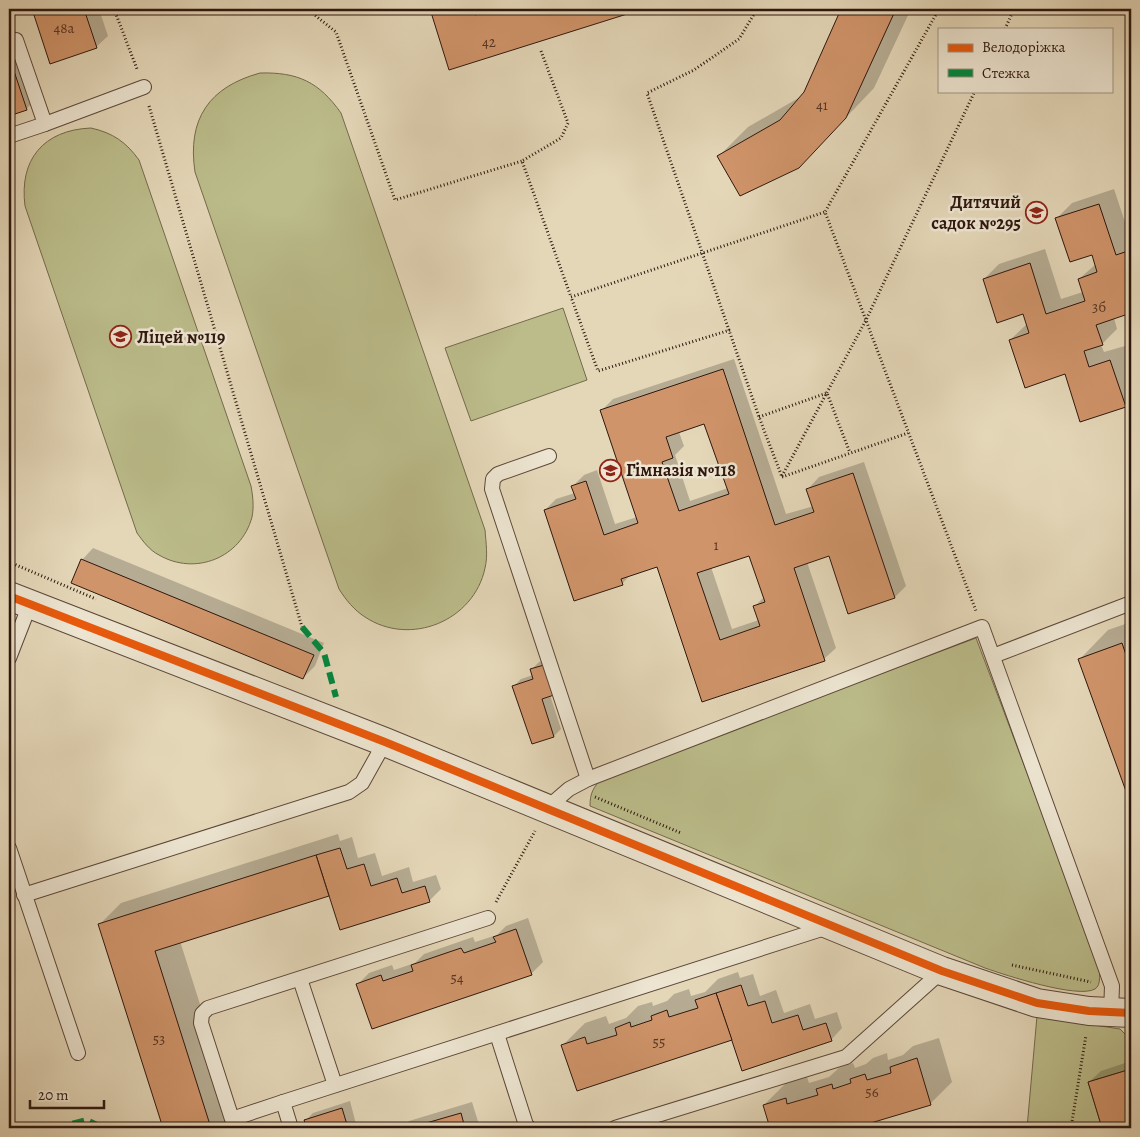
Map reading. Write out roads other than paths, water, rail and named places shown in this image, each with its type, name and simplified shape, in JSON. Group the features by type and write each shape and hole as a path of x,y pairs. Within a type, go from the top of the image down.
{"street":[{"path":"19,600 384,742 942,971 1037,1003 1111,1012"}],"lane":[{"path":"16,40 45,124"},
{"path":"9,136 144,87"},
{"path":"549,456 498,474 493,479 492,489 588,779"},
{"path":"9,658 19,600"},
{"path":"993,656 1131,602"},
{"path":"546,808 569,789 588,779 982,627 1112,986 1111,1012"},
{"path":"24,896 349,792 362,783 384,742"},
{"path":"10,857 78,1053"},
{"path":"488,918 208,1008 202,1014 201,1023 232,1119 832,926"},
{"path":"615,1128 846,1057 942,971"},
{"path":"300,979 335,1085"},
{"path":"497,1034 526,1125 529,1128"},
{"path":"283,1102 291,1128"}],"place":[{"name":"Дитячий садок №295","path":"1037,212"},
{"name":"Ліцей №119","path":"121,337"},
{"name":"Гімназія №118","path":"610,470"}]}
